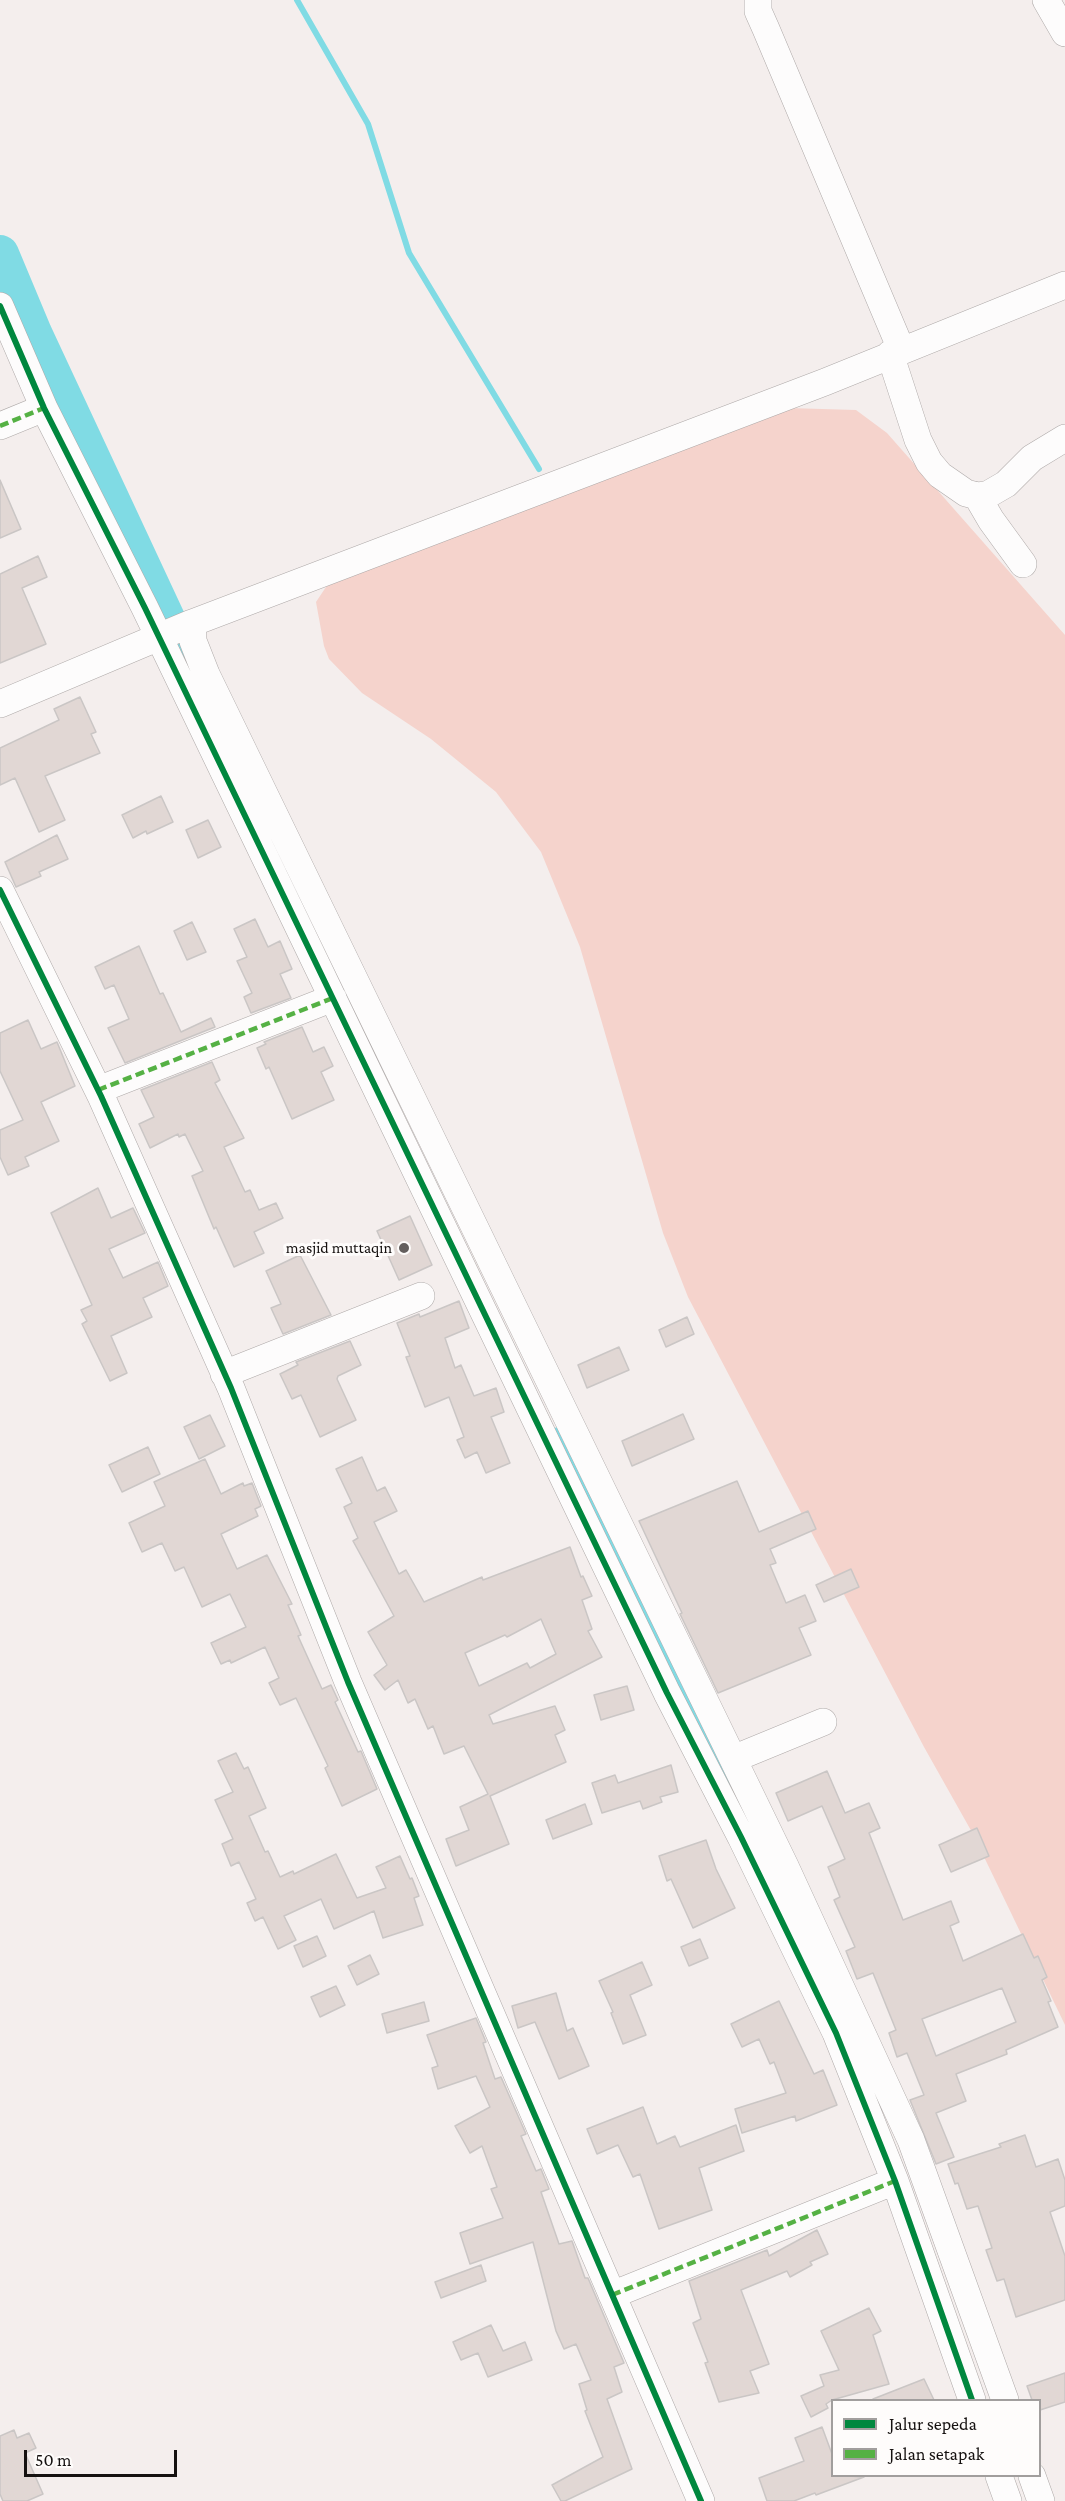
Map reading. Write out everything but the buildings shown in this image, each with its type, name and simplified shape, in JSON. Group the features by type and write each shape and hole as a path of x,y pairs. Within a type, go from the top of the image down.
{"street":[{"path":"758,0 758,11 893,353 918,440 929,462 955,487 977,496 987,495 1006,484 1032,458 1065,438"},
{"path":"1046,0 1065,33"},
{"path":"0,704 174,630 825,382 1065,285"},
{"path":"0,306 44,408 174,630 333,998 667,1693 741,1837 836,2032 895,2181 972,2399"},
{"path":"0,426 44,408"},
{"path":"977,496 990,520 1023,564"},
{"path":"174,630 193,641 206,674 785,1866 911,2140 1005,2399"},
{"path":"0,890 98,1090 224,1374 348,1682 700,2501"},
{"path":"98,1090 333,998"},
{"path":"224,1374 421,1296"},
{"path":"733,1759 823,1722"},
{"path":"612,2295 895,2181"},
{"path":"1000,2477 1008,2501"},
{"path":"1033,2477 1041,2501"}],"shaded area":[{"path":"788,408 856,410 887,433 1065,635 1065,2025 973,1834 924,1747 688,1297 663,1233 580,947 541,852 496,792 431,739 362,693 329,659 324,646 316,602 326,587 339,578"}],"waterway":[{"path":"297,0 368,124 409,253 539,469"},
{"path":"0,254 33,333 211,715"},
{"path":"561,1446 730,1788"}],"marked path":[{"path":"0,426 44,408"},
{"path":"98,1090 333,998"},
{"path":"612,2295 895,2181"}],"cycle path":[{"path":"0,306 44,408 145,608 667,1693 741,1837 836,2033 895,2181 972,2399"},
{"path":"0,890 101,1096 231,1388 348,1682 701,2501"}],"place":[{"name":"masjid muttaqin","path":"404,1248"}]}
